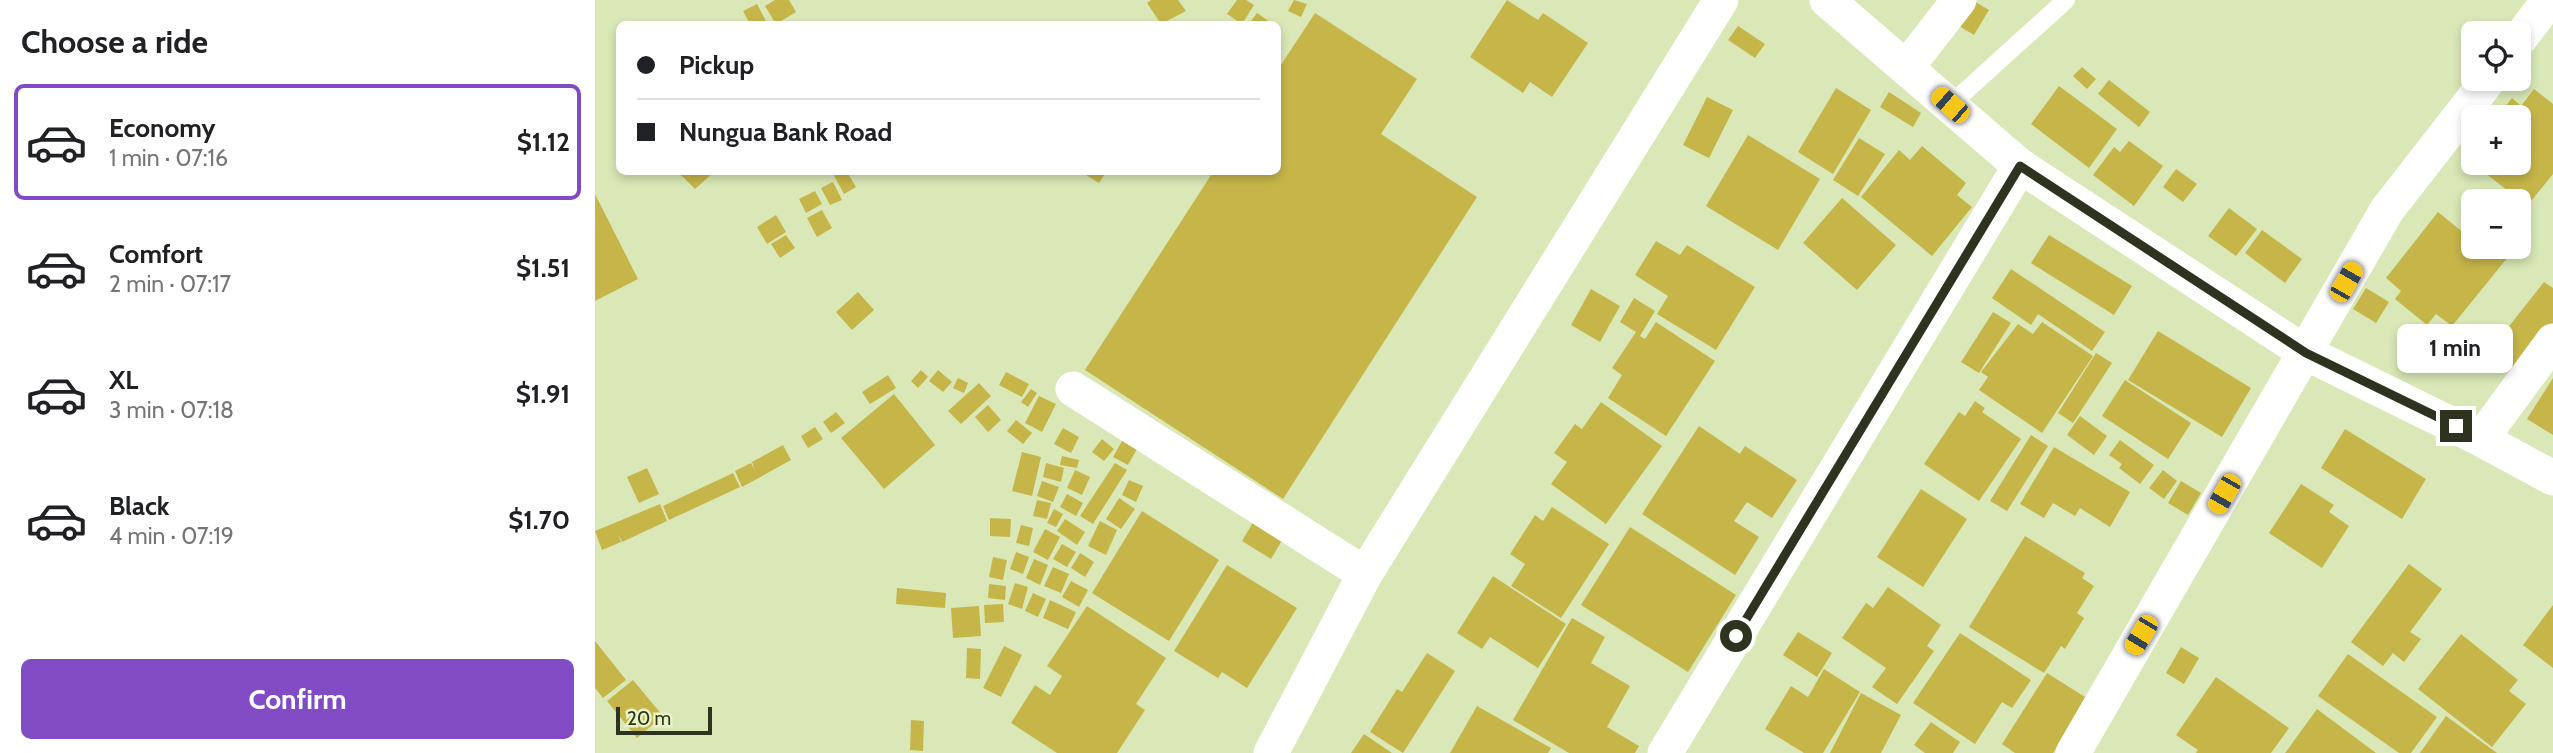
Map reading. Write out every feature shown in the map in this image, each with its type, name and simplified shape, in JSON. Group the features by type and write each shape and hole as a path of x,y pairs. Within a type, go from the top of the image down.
{"street":[{"path":"1271,753 1365,574 1721,0"},
{"path":"1826,0 2020,166 2306,353 2481,439 2553,478"},
{"path":"1907,67 1959,0"},
{"path":"2531,24 2549,0"},
{"path":"2073,753 2387,210 2480,91"},
{"path":"1665,753 2020,166"},
{"path":"2481,439 2553,341"},
{"path":"1073,389 1365,574"}],"lane":[{"path":"1950,105 2066,0"}],"building":[{"path":"775,0 789,0 796,12 781,21 774,21 765,6"},
{"path":"1151,0 1178,0 1186,11 1167,21 1159,21 1147,3"},
{"path":"1237,0 1246,0 1254,5 1244,21 1238,21 1227,14"},
{"path":"1294,0 1307,4 1301,17 1288,11"},
{"path":"1507,0 1538,20 1543,13 1588,43 1552,97 1530,82 1523,93 1470,57"},
{"path":"1974,1 1989,10 1974,35 1959,26"},
{"path":"757,4 766,21 748,21 743,11"},
{"path":"1257,13 1269,21 1251,21"},
{"path":"1315,13 1417,79 1381,134 1477,197 1283,499 1085,370 1211,175 1281,175 1281,65"},
{"path":"1738,26 1765,44 1755,58 1728,40"},
{"path":"2082,67 2096,79 2087,89 2073,76"},
{"path":"2109,80 2150,112 2139,127 2098,94"},
{"path":"2059,86 2117,129 2089,168 2031,124"},
{"path":"1836,88 1871,110 1833,174 1798,152"},
{"path":"2534,89 2553,104 2553,174 2531,201 2531,189 2506,189 2488,175 2531,175 2531,105 2522,105"},
{"path":"1889,92 1921,113 1913,127 1880,107"},
{"path":"1707,97 1733,110 1709,158 1683,145"},
{"path":"2512,98 2520,105 2506,105"},
{"path":"1748,135 1820,179 1778,250 1706,206"},
{"path":"1859,138 1885,154 1858,196 1833,180"},
{"path":"2129,141 2163,166 2134,206 2093,175 2114,147 2120,152"},
{"path":"1922,146 1966,183 1957,195 1972,207 1932,256 1861,197 1899,150 1910,160"},
{"path":"2176,169 2197,184 2183,202 2163,187"},
{"path":"681,175 711,175 695,189"},
{"path":"834,175 849,175 856,187 844,194"},
{"path":"1086,175 1104,175 1099,183"},
{"path":"833,182 842,200 830,205 821,188"},
{"path":"815,191 822,204 806,213 799,199"},
{"path":"595,194 638,279 595,301"},
{"path":"1842,198 1896,245 1857,290 1803,243"},
{"path":"2229,208 2257,229 2236,256 2208,236"},
{"path":"822,210 832,228 817,237 807,218"},
{"path":"2438,212 2461,231 2461,259 2506,259 2452,326 2436,314 2427,325 2395,299 2401,291 2386,278"},
{"path":"776,215 786,232 767,244 757,227"},
{"path":"2262,230 2302,259 2285,283 2245,253"},
{"path":"786,235 795,248 780,258 771,244"},
{"path":"2049,235 2132,286 2114,315 2031,263"},
{"path":"1656,241 1680,255 1687,245 1755,287 1716,350 1657,314 1668,296 1635,275"},
{"path":"2011,269 2105,332 2092,351 2038,314 2031,325 1992,298"},
{"path":"2544,282 2553,288 2553,324 2513,375 2487,354"},
{"path":"2366,288 2389,302 2376,323 2353,309"},
{"path":"1591,289 1620,306 1600,342 1571,325"},
{"path":"858,292 874,310 852,330 836,312"},
{"path":"1634,298 1655,311 1640,336 1645,339 1656,322 1715,361 1666,436 1608,398 1622,375 1612,368 1636,332 1620,322"},
{"path":"1993,312 2011,323 1979,373 1961,362"},
{"path":"2042,322 2093,356 2042,433 1979,390 1988,377 1981,372 2018,324 2033,334"},
{"path":"2158,331 2251,388 2222,437 2128,380"},
{"path":"2096,353 2112,363 2073,423 2058,413"},
{"path":"921,370 928,377 918,388 911,381"},
{"path":"938,370 952,382 943,392 929,381"},
{"path":"1006,372 1029,384 1022,397 999,385"},
{"path":"888,375 896,388 870,404 862,392"},
{"path":"958,378 968,383 964,393 953,388"},
{"path":"2553,378 2553,435 2527,419"},
{"path":"2125,380 2191,423 2168,459 2102,416"},
{"path":"979,383 991,396 961,424 948,411"},
{"path":"1031,389 1037,393 1028,407 1021,402"},
{"path":"894,394 935,445 884,489 841,438"},
{"path":"1039,396 1056,404 1042,432 1025,423"},
{"path":"1975,401 1985,408 1982,412 2021,439 1979,501 1924,464 1959,412 1965,416"},
{"path":"1601,402 1662,446 1606,524 1551,484 1567,462 1554,453 1575,424 1582,429"},
{"path":"988,405 1001,420 988,432 975,417"},
{"path":"836,412 845,423 831,433 823,422"},
{"path":"2080,416 2107,436 2094,455 2067,435"},
{"path":"1016,420 1032,433 1023,444 1007,431"},
{"path":"1699,426 1740,454 1745,446 1797,480 1772,518 1747,502 1734,521 1759,537 1735,575 1642,514"},
{"path":"815,427 823,439 808,448 801,436"},
{"path":"1063,428 1079,437 1071,453 1054,444"},
{"path":"2345,429 2426,479 2402,519 2321,468"},
{"path":"1126,434 1141,442 1128,465 1113,457"},
{"path":"2031,435 2048,446 2007,511 1990,501"},
{"path":"1102,439 1114,449 1104,461 1092,452"},
{"path":"2120,440 2154,465 2140,484 2119,468 2122,464 2109,455"},
{"path":"783,445 791,460 742,487 735,471 751,463 755,470 752,462"},
{"path":"2054,447 2130,492 2110,527 2080,508 2075,516 2053,503 2044,518 2020,504"},
{"path":"1022,452 1041,457 1032,496 1012,491"},
{"path":"1062,456 1079,460 1077,468 1060,465"},
{"path":"1046,463 1064,468 1061,482 1043,477"},
{"path":"1115,463 1127,470 1093,524 1080,516"},
{"path":"647,468 659,494 639,503 627,477"},
{"path":"1075,470 1090,477 1082,495 1067,488"},
{"path":"2163,470 2177,481 2164,499 2149,488"},
{"path":"733,473 740,487 669,520 663,506"},
{"path":"1129,480 1143,486 1136,502 1122,495"},
{"path":"1042,481 1059,487 1053,502 1037,496"},
{"path":"2181,481 2201,493 2188,515 2168,503"},
{"path":"2301,484 2334,505 2329,512 2349,526 2322,568 2269,533"},
{"path":"1921,489 1967,519 1923,587 1877,557"},
{"path":"1067,494 1083,503 1076,516 1060,507"},
{"path":"1119,498 1135,509 1121,529 1106,519"},
{"path":"1037,500 1051,503 1047,519 1033,516"},
{"path":"660,504 667,521 622,542 618,534 621,542 602,550 595,531"},
{"path":"1552,507 1609,544 1561,618 1511,586 1525,564 1510,554 1535,515 1543,521"},
{"path":"1054,509 1063,514 1056,527 1047,523"},
{"path":"1142,511 1219,560 1169,641 1092,593"},
{"path":"990,518 1011,519 1010,537 990,536"},
{"path":"1065,519 1085,532 1077,545 1057,531"},
{"path":"1255,519 1284,537 1271,559 1242,541"},
{"path":"1100,521 1117,530 1106,555 1088,546"},
{"path":"1021,525 1033,528 1029,546 1016,543"},
{"path":"1630,527 1736,595 1688,672 1581,605"},
{"path":"1045,529 1060,537 1048,560 1033,552"},
{"path":"2025,536 2085,573 2082,578 2094,586 2077,613 2084,618 2065,649 2061,646 2044,673 1969,627"},
{"path":"1062,544 1076,552 1067,567 1053,559"},
{"path":"1016,552 1029,557 1023,574 1010,569"},
{"path":"1080,553 1094,562 1085,577 1071,568"},
{"path":"993,557 1007,560 1003,580 989,577"},
{"path":"1034,559 1048,565 1040,585 1026,578"},
{"path":"2409,564 2442,589 2410,632 2421,639 2404,662 2393,653 2383,666 2351,642"},
{"path":"1227,565 1297,608 1247,688 1222,672 1218,678 1174,651"},
{"path":"1053,567 1069,574 1061,593 1044,586"},
{"path":"1493,576 1566,624 1538,668 1490,637 1482,649 1457,633"},
{"path":"1071,581 1088,590 1079,607 1062,597"},
{"path":"1015,583 1028,587 1022,609 1008,604"},
{"path":"989,584 1006,586 1005,600 988,598"},
{"path":"1888,587 1941,625 1927,646 1934,651 1897,704 1872,687 1886,668 1842,638 1866,603 1873,608"},
{"path":"897,588 946,593 945,608 896,604"},
{"path":"1033,593 1046,599 1038,617 1025,611"},
{"path":"1050,600 1076,612 1068,629 1043,618"},
{"path":"1003,604 1004,622 985,623 984,605"},
{"path":"2553,605 2553,668 2523,645"},
{"path":"979,606 981,636 953,638 951,608"},
{"path":"1087,606 1166,658 1136,704 1145,710 1117,753 1057,753 1011,723 1035,685 1050,695 1062,676 1047,666"},
{"path":"1572,618 1605,637 1591,663 1630,686 1607,727 1639,746 1635,753 1569,753 1513,720"},
{"path":"1798,632 1832,653 1817,677 1783,655"},
{"path":"1960,633 2031,680 2012,708 2002,702 1975,744 1913,703"},
{"path":"2461,634 2518,680 2509,691 2526,704 2492,747 2418,689"},
{"path":"595,641 626,680 603,698 595,688"},
{"path":"1004,646 1022,655 1001,697 983,688"},
{"path":"2181,647 2199,658 2184,684 2166,673"},
{"path":"967,648 981,649 980,679 966,678"},
{"path":"1427,653 1455,671 1403,753 1370,732 1397,689 1402,692"},
{"path":"2348,654 2437,717 2411,753 2399,753 2318,696"},
{"path":"1824,669 1860,692 1823,753 1804,753 1765,729 1791,686 1808,697"},
{"path":"2047,673 2088,699 2053,753 2015,753 2002,744"},
{"path":"2216,677 2289,728 2271,753 2196,753 2198,750 2176,735"},
{"path":"633,680 663,716 637,738 607,701"},
{"path":"1861,693 1901,715 1881,753 1830,753"},
{"path":"1477,706 1551,748 1548,753 1450,753"},
{"path":"2317,709 2376,753 2285,753"},
{"path":"2446,716 2497,753 2420,753"},
{"path":"911,720 924,721 923,751 910,750"},
{"path":"1931,722 1960,742 1953,753 1925,753 1914,745"},
{"path":"1364,734 1392,753 1351,753"}],"route":[{"path":"1736,636 2020,166 2306,353 2456,426"}]}
